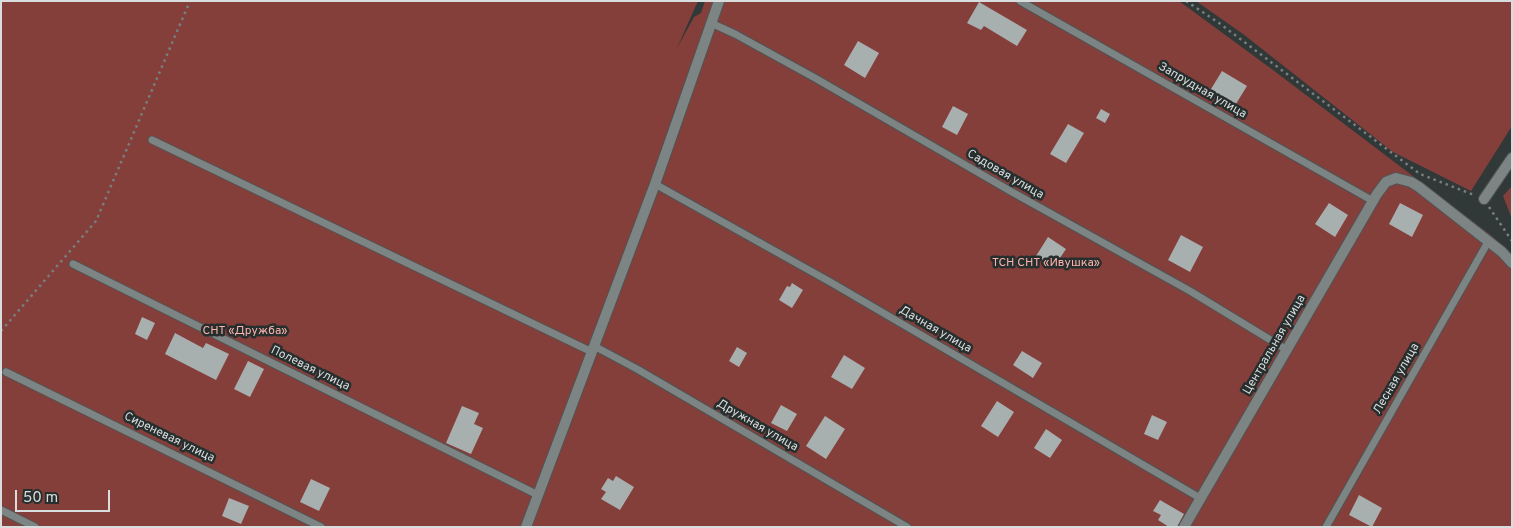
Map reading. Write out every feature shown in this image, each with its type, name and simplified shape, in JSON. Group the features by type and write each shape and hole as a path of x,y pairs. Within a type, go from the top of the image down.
{"street":[{"path":"526,527 656,184 720,1"},
{"path":"1484,199 1512,158"},
{"name":"Центральная улица","path":"1184,527 1382,186 1391,179 1396,178 1411,182 1488,242"},
{"path":"1488,242 1502,252 1512,263"}],"lane":[{"name":"Запрудная улица","path":"1020,1 1373,201"},
{"name":"Садовая улица","path":"711,23 815,78 1012,192 1190,291 1287,350"},
{"name":"Дружная улица","path":"152,140 637,369 907,527"},
{"name":"Дачная улица","path":"656,184 832,283 1200,498"},
{"name":"Лесная улица","path":"1326,527 1488,242"},
{"name":"Полевая улица","path":"73,264 538,495"},
{"name":"Сиреневая улица","path":"6,372 321,527"},
{"path":"1,510 35,527"}],"path":[{"path":"1,331 96,221 190,1"},
{"path":"1186,1 1219,23 1420,174 1484,199 1512,241"}],"green space":[{"path":"1,1 698,1 677,48 694,17 701,13 705,1 1179,1 1492,236 1512,257 1512,527 1,527"},
{"path":"1196,1 1512,1 1512,126 1471,191 1393,152 1243,34"},
{"path":"1512,186 1512,219 1503,196"}],"building":[{"path":"979,2 1027,30 1017,46 984,26 981,30 967,23"},
{"path":"858,41 879,53 865,78 844,65"},
{"path":"1222,71 1247,86 1231,112 1221,107 1223,103 1208,94"},
{"path":"953,106 968,114 957,135 942,127"},
{"path":"1101,109 1110,114 1105,123 1096,118"},
{"path":"1068,124 1084,133 1066,163 1050,154"},
{"path":"1329,203 1348,215 1335,237 1315,224"},
{"path":"1400,203 1423,215 1412,237 1389,224"},
{"path":"1181,235 1203,247 1190,272 1168,260"},
{"path":"1048,237 1066,249 1054,267 1036,256"},
{"path":"792,283 803,290 792,308 779,300 787,286 790,287"},
{"path":"142,317 155,323 147,340 135,334"},
{"path":"175,333 203,348 206,343 229,354 216,380 165,354"},
{"path":"737,347 747,353 739,367 729,361"},
{"path":"1022,351 1042,363 1033,378 1013,365"},
{"path":"844,355 865,368 852,389 831,377"},
{"path":"248,361 264,369 250,397 234,389"},
{"path":"997,401 1014,412 998,437 981,426"},
{"path":"781,405 797,414 787,431 771,423"},
{"path":"462,406 479,413 474,424 483,428 471,454 446,443"},
{"path":"1152,415 1167,422 1158,440 1144,434"},
{"path":"825,416 845,429 826,459 806,446"},
{"path":"1046,429 1062,440 1050,458 1034,448"},
{"path":"616,476 634,487 620,510 601,499 606,492 601,489 608,478 613,481"},
{"path":"311,479 330,488 319,511 300,502"},
{"path":"1359,495 1382,508 1372,527 1349,515"},
{"path":"229,498 249,506 241,524 222,516"},
{"path":"1160,500 1184,514 1177,527 1169,527 1158,520 1161,515 1153,511"}],"park label":[{"name":"ТСН СНТ «Ивушка»","path":"1046,264"},
{"name":"СНТ «Дружба»","path":"245,332"}]}
